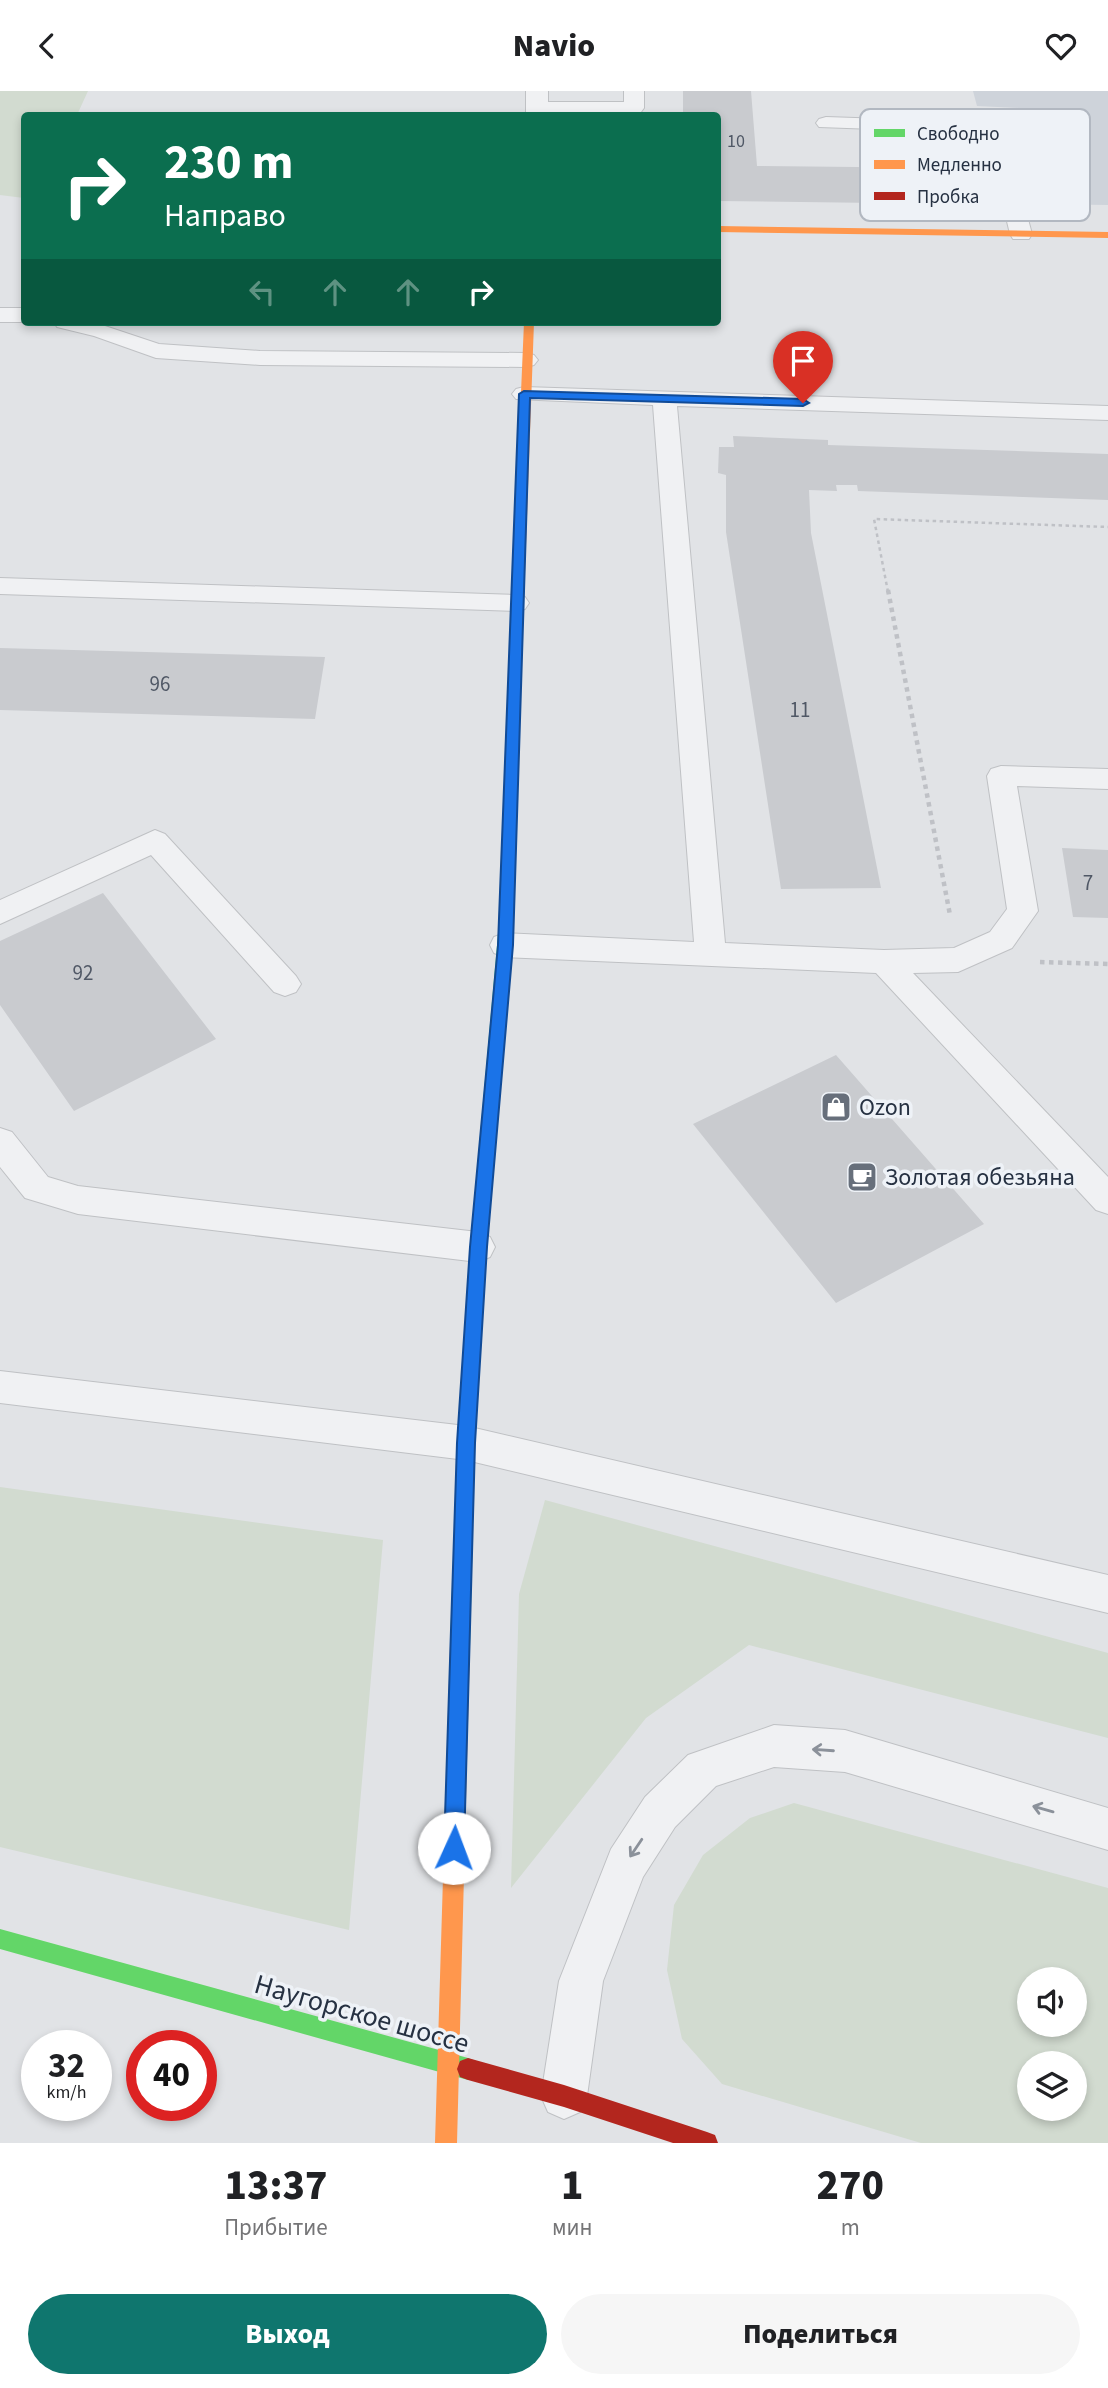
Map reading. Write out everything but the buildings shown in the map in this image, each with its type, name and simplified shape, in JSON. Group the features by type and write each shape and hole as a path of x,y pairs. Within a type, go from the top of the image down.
{"street":[{"path":"721,229 1108,235"},
{"path":"446,2143 466,1443 478,1247 505,945 524,394 529,326"},
{"name":"Наугорское шоссе","path":"0,1939 564,2096 707,2143"}],"lane":[{"path":"537,105 634,105"},
{"path":"826,123 860,124"},
{"path":"1018,221 1021,234"},
{"path":"0,315 21,314"},
{"path":"81,326 156,351 260,358 527,360"},
{"path":"524,394 1108,413"},
{"path":"664,398 710,953"},
{"path":"0,586 516,603"},
{"path":"505,945 884,963 958,960 1001,940 1023,911 1001,776 1108,779"},
{"path":"0,912 155,841 285,984"},
{"path":"884,963 1108,1200"},
{"path":"0,1142 37,1188 78,1200 478,1247"},
{"path":"0,1387 466,1443 1108,1594"},
{"path":"564,2096 581,1981 626,1864 660,1812 703,1770 774,1746 845,1751 1108,1829"}],"path":[{"path":"958,960 874,519 1108,527"}],"shaded area":[{"path":"0,91 88,91 78,112 21,112 21,198 0,195"},
{"path":"973,91 1108,91 1108,205 1090,205 1090,109 977,106"},
{"path":"0,1487 383,1540 349,1930 0,1847"},
{"path":"545,1500 1108,1653 1108,1738 749,1645 646,1718 511,1888 519,1594"},
{"path":"794,1803 1108,1888 1108,2143 921,2143 722,2084 682,2039 667,1970 674,1905 703,1855 750,1818"}],"traffic: fast":[{"path":"460,1646 466,1443 478,1247 505,934"},
{"path":"0,1939 468,2069"}],"traffic: slow":[{"path":"721,229 1108,235"},
{"path":"505,934 529,326"},
{"path":"446,2143 460,1646"}],"traffic: jam":[{"path":"468,2069 564,2096 707,2143"}],"place":[{"name":"Ozon","path":"836,1107"},
{"name":"Золотая обезьяна","path":"862,1177"}],"route":[{"path":"454,1848 466,1443 478,1247 505,945 524,394 803,403"}]}
